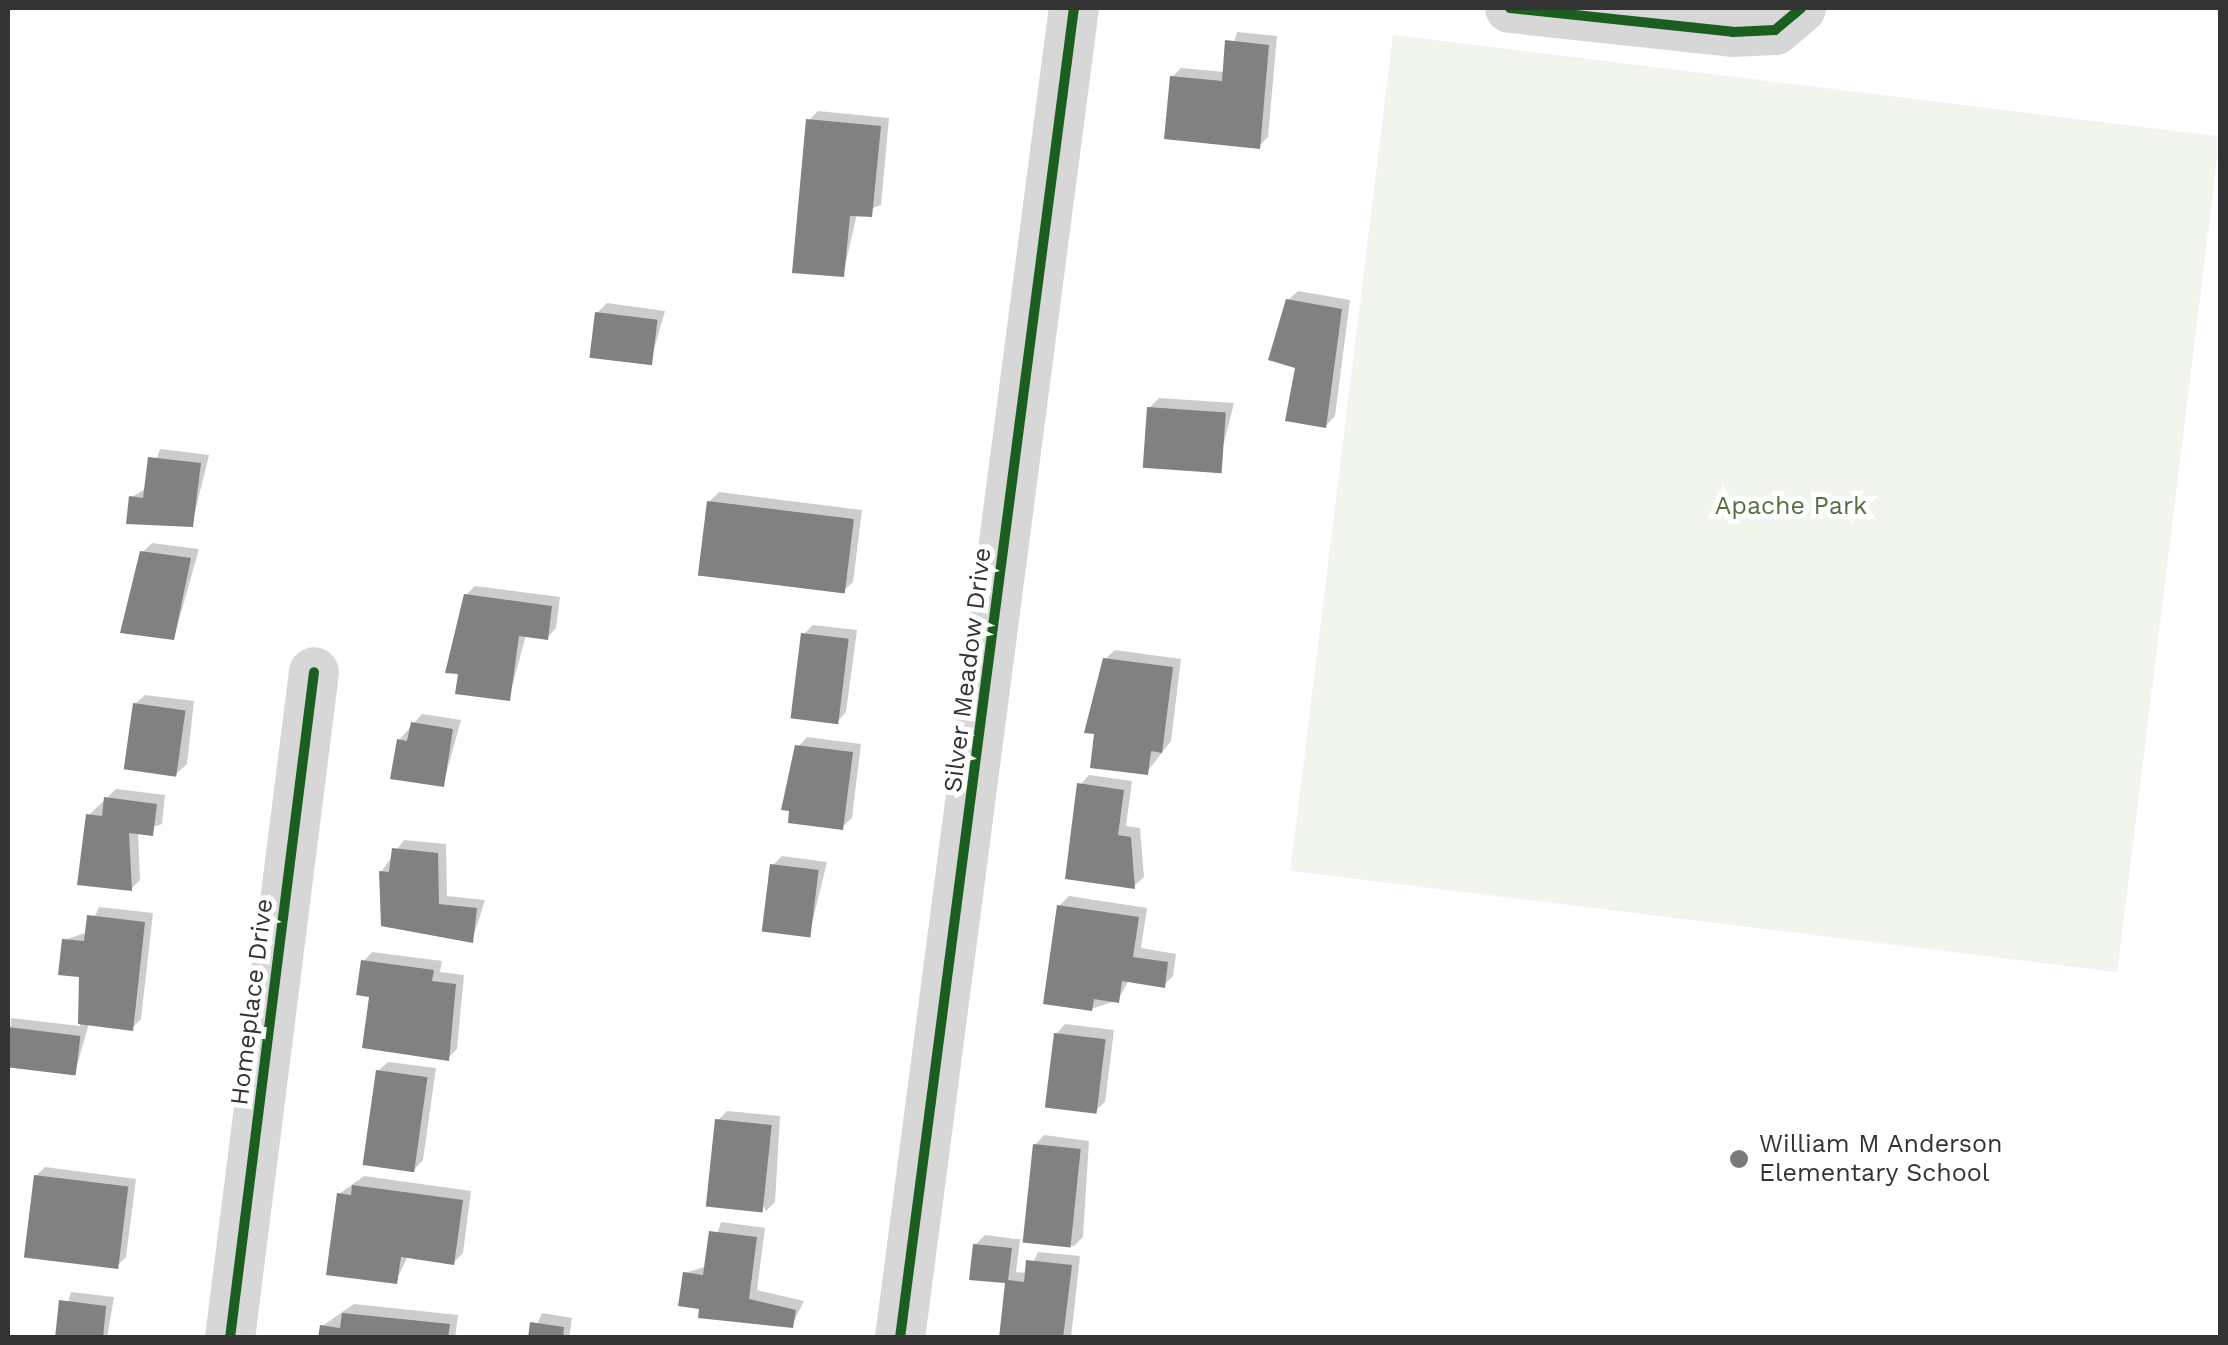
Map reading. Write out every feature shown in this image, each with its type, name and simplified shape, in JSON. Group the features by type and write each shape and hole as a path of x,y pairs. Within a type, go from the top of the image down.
{"street":[{"name":"Silver Meadow Drive","path":"900,1338 1074,8"},
{"path":"1510,8 1733,32 1775,30 1801,8"},
{"name":"Homeplace Drive","path":"230,1338 314,672"}],"green space":[{"name":"Apache Park","path":"1393,35 2220,137 2117,972 1290,871"}],"building":[{"path":"1225,40 1269,45 1260,149 1164,139 1170,76 1222,81"},
{"path":"806,119 881,126 872,217 850,216 844,277 792,273"},
{"path":"1286,299 1342,309 1326,428 1285,421 1295,368 1268,360"},
{"path":"595,312 658,320 652,365 589,358"},
{"path":"1147,407 1226,413 1222,473 1143,468"},
{"path":"148,457 201,463 193,527 126,524 129,496 143,498"},
{"path":"707,501 854,519 845,593 698,575"},
{"path":"140,551 191,558 174,640 120,633"},
{"path":"464,594 552,606 548,640 519,636 510,701 455,694 458,674 445,673"},
{"path":"801,633 849,639 838,724 791,718"},
{"path":"1103,658 1173,667 1162,753 1151,751 1148,775 1090,768 1094,734 1084,733"},
{"path":"133,703 185,710 176,777 124,769"},
{"path":"411,722 453,729 444,787 390,779 397,739 407,741"},
{"path":"795,745 853,752 843,830 788,823 789,811 781,810"},
{"path":"1077,783 1124,790 1118,835 1131,837 1135,889 1065,879"},
{"path":"104,797 157,804 153,836 129,833 132,891 77,885 86,814 102,816"},
{"path":"392,848 438,853 439,904 477,908 473,943 381,926 379,871 389,872"},
{"path":"770,864 819,870 810,937 762,931"},
{"path":"1057,905 1139,917 1133,957 1168,962 1165,988 1122,981 1119,1003 1094,999 1092,1011 1043,1004"},
{"path":"87,915 145,922 133,1031 78,1024 79,977 58,975 62,939 84,941"},
{"path":"361,960 434,970 432,981 456,984 449,1061 362,1048 369,997 356,995"},
{"path":"8,1027 80,1036 76,1076 8,1067"},
{"path":"1054,1033 1106,1039 1096,1114 1045,1107"},
{"path":"376,1070 427,1077 414,1172 363,1165"},
{"path":"715,1119 772,1125 762,1212 706,1207"},
{"path":"1033,1144 1081,1149 1070,1247 1023,1242"},
{"path":"34,1175 128,1187 118,1269 24,1257"},
{"path":"352,1185 463,1200 454,1265 401,1257 397,1284 326,1275 337,1193 351,1195"},
{"path":"709,1231 757,1237 749,1299 796,1310 793,1328 698,1318 699,1309 678,1306 683,1272 703,1275"},
{"path":"973,1244 1012,1248 1008,1280 1024,1282 1026,1260 1072,1265 1063,1338 999,1338 1005,1283 969,1280"},
{"path":"59,1300 106,1306 103,1338 55,1338"},
{"path":"342,1313 450,1324 448,1338 318,1338 320,1325 340,1328"},
{"path":"530,1322 564,1327 563,1338 528,1338"}],"cycle path":[{"path":"900,1338 1074,8"},
{"path":"1510,8 1733,32 1775,30 1801,8"},
{"path":"230,1338 314,672"}],"place":[{"name":"William M Anderson Elementary School","path":"1739,1159"}]}
